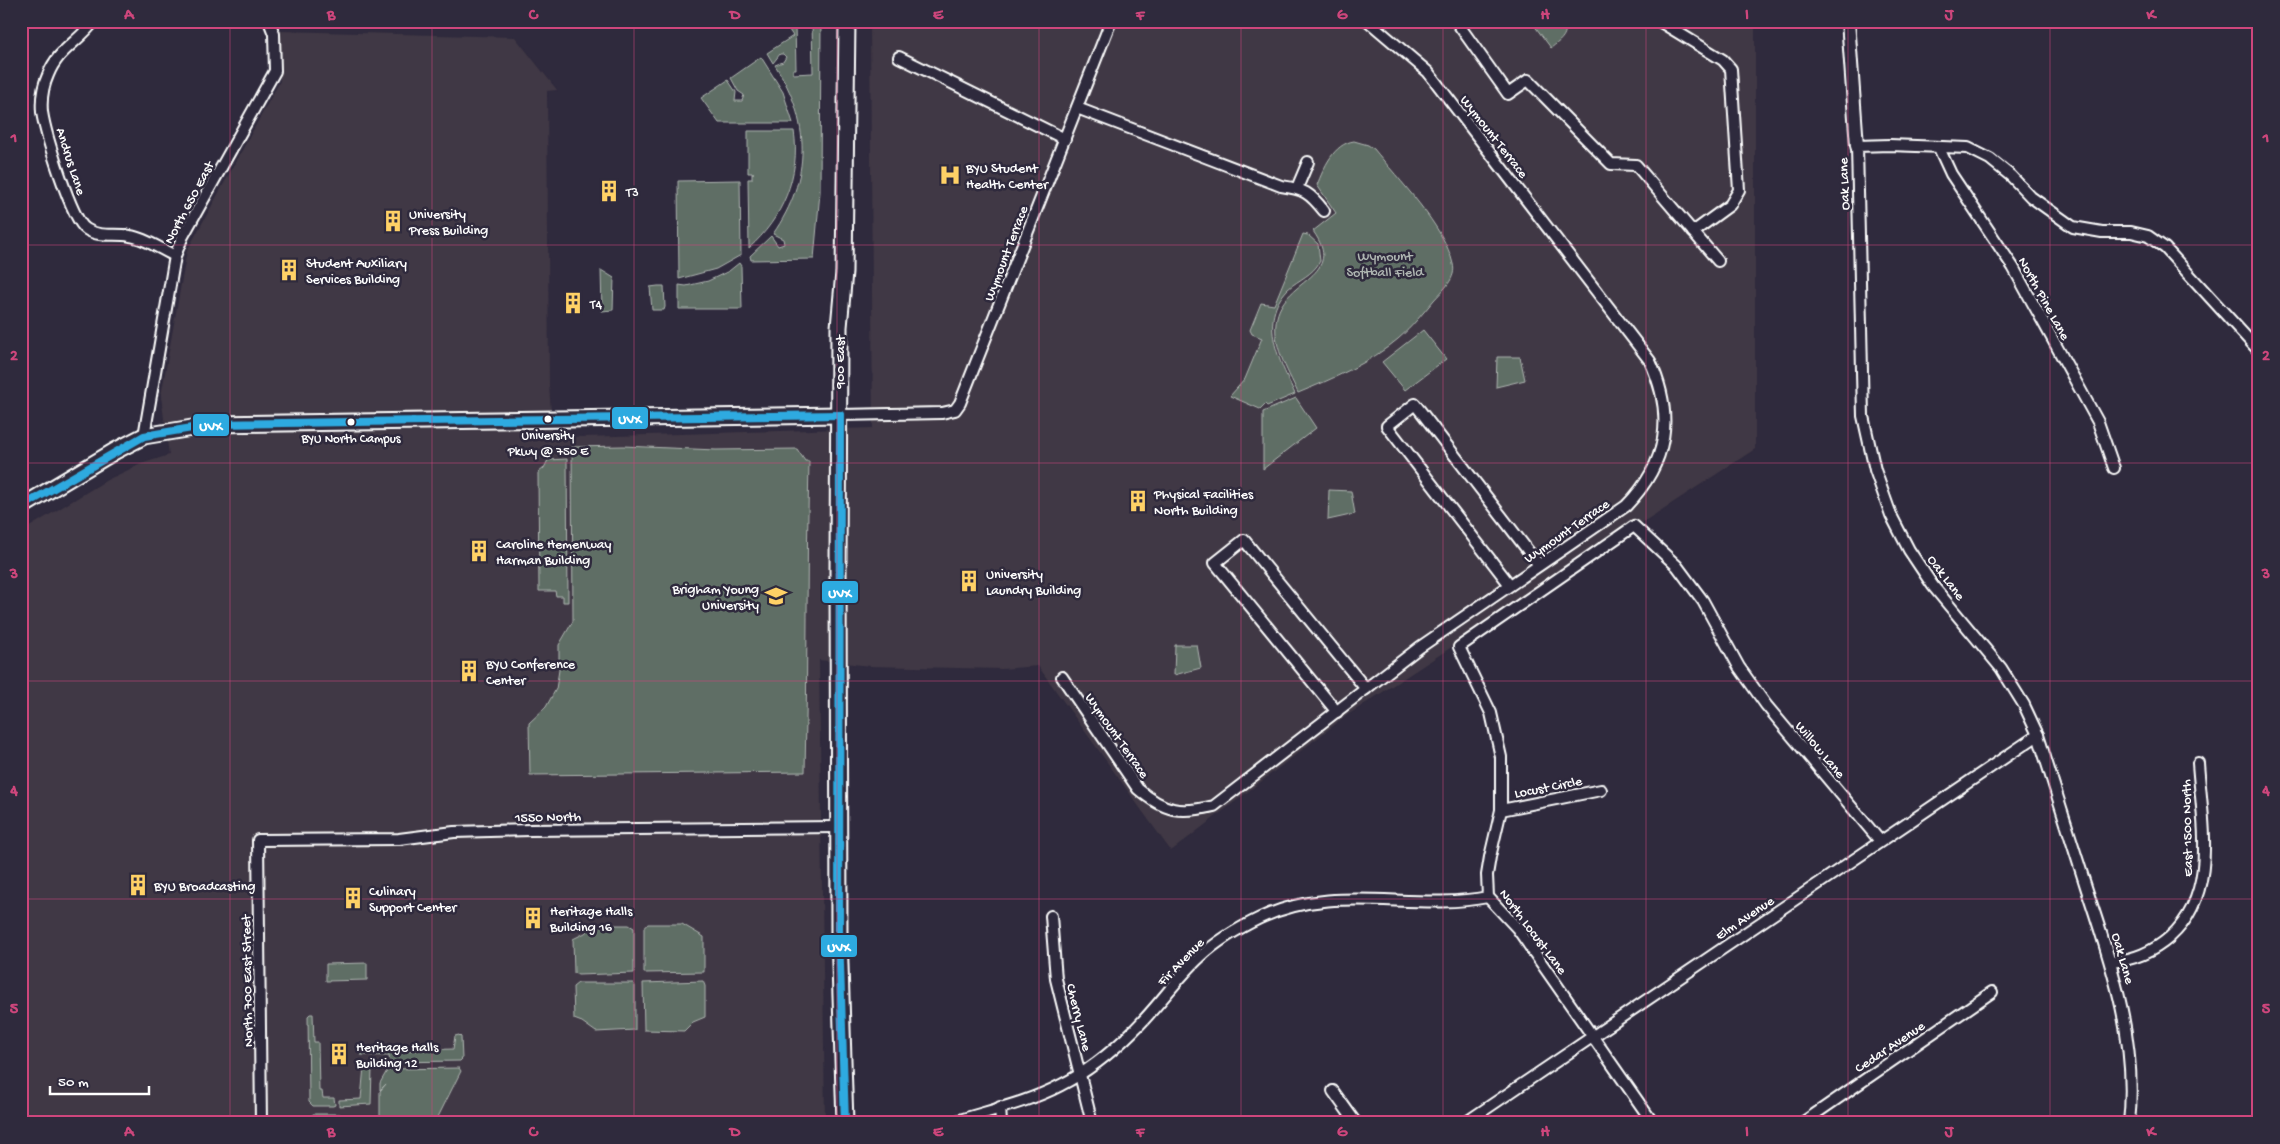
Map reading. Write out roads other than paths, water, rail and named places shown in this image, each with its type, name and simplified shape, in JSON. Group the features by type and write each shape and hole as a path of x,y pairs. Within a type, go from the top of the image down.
{"main road":[{"name":"900 East","path":"845,1123 839,933 839,326 844,272 847,21"},
{"path":"21,507 115,451 144,436 198,426 244,423 840,415"}],"street":[{"name":"Andrus Lane","path":"94,21 88,30 72,41 60,54 48,74 42,100 42,112 52,150 74,212 84,228 96,233 131,236 175,256"},
{"name":"North 650 East","path":"144,436 175,256 182,236 275,71 274,34 268,21"},
{"name":"Wymount Terrace","path":"840,415 942,413 954,410 965,392 1111,21"},
{"name":"Wymount Terrace","path":"1062,677 1138,789 1155,803 1172,810 1190,812 1214,806 1420,647 1626,506 1650,476 1663,442 1665,421 1664,400 1650,361 1428,72 1368,21"},
{"path":"1456,21 1508,94 1528,80 1611,164 1636,165 1718,261"},
{"path":"1659,21 1723,60 1731,69 1738,190 1730,206 1693,232"},
{"name":"Oak Lane","path":"1848,21 1857,146 1863,416 1875,470 1891,515 1909,550 1933,586 2001,668 2024,704 2038,735 2111,962 2131,1059 2129,1123"},
{"path":"899,57 1064,139"},
{"path":"1077,108 1281,186 1297,188 1310,194 1324,211"},
{"path":"1857,146 1890,145 1968,148 1990,158 2031,197 2073,226 2148,236 2165,248 2259,351"},
{"name":"North Pine Lane","path":"1939,148 1951,174 2013,267 2098,422 2114,468"},
{"path":"1297,188 1308,162"},
{"path":"1510,585 1388,426 1415,404 1540,565"},
{"name":"North Locust Lane","path":"1634,526 1459,647 1483,693 1497,733 1500,757 1501,810 1487,875 1488,897 1517,928 1653,1123"},
{"name":"Willow Lane","path":"1634,526 1677,566 1703,601 1744,674 1766,704 1880,841"},
{"path":"1337,712 1215,563 1244,540 1366,689"},
{"name":"Elm Avenue","path":"1465,1123 2038,735"},
{"name":"East 1500 North","path":"2111,962 2137,957 2164,942 2177,931 2196,902 2204,867 2198,763"},
{"name":"Locust Circle","path":"1501,810 1601,790"},
{"name":"1550 North","path":"258,840 399,839 454,832 530,830 839,827"},
{"name":"North 700 East Street","path":"258,840 261,1123"},
{"name":"Fir Avenue","path":"950,1123 1036,1096 1080,1075 1134,1030 1199,957 1220,940 1260,918 1292,907 1334,899 1458,901 1488,897"},
{"name":"Cherry Lane","path":"1051,916 1056,979 1092,1123"},
{"name":"Cedar Avenue","path":"1802,1123 1992,992"},
{"path":"1333,1091 1356,1123"},
{"path":"1000,1107 1001,1123"}],"place":[{"name":"BYU Student Health Center","path":"950,175"},
{"name":"T3","path":"609,191"},
{"name":"University Press Building","path":"393,221"},
{"name":"Student Auxiliary Services Building","path":"289,270"},
{"name":"T4","path":"573,303"},
{"name":"University Pkwy @ 750 E","path":"548,419"},
{"name":"BYU North Campus","path":"351,422"},
{"name":"Physical Facilities North Building","path":"1138,501"},
{"name":"Caroline Hemenway Harman Building","path":"479,551"},
{"name":"University Laundry Building","path":"969,581"},
{"name":"Brigham Young University","path":"776,596"},
{"name":"BYU Conference Center","path":"469,671"},
{"name":"BYU Broadcasting","path":"138,885"},
{"name":"Culinary Support Center","path":"353,898"},
{"name":"Heritage Halls Building 16","path":"533,918"},
{"name":"Heritage Halls Building 12","path":"339,1054"}],"park label":[{"name":"Wymount Softball Field","path":"1385,264"}]}
